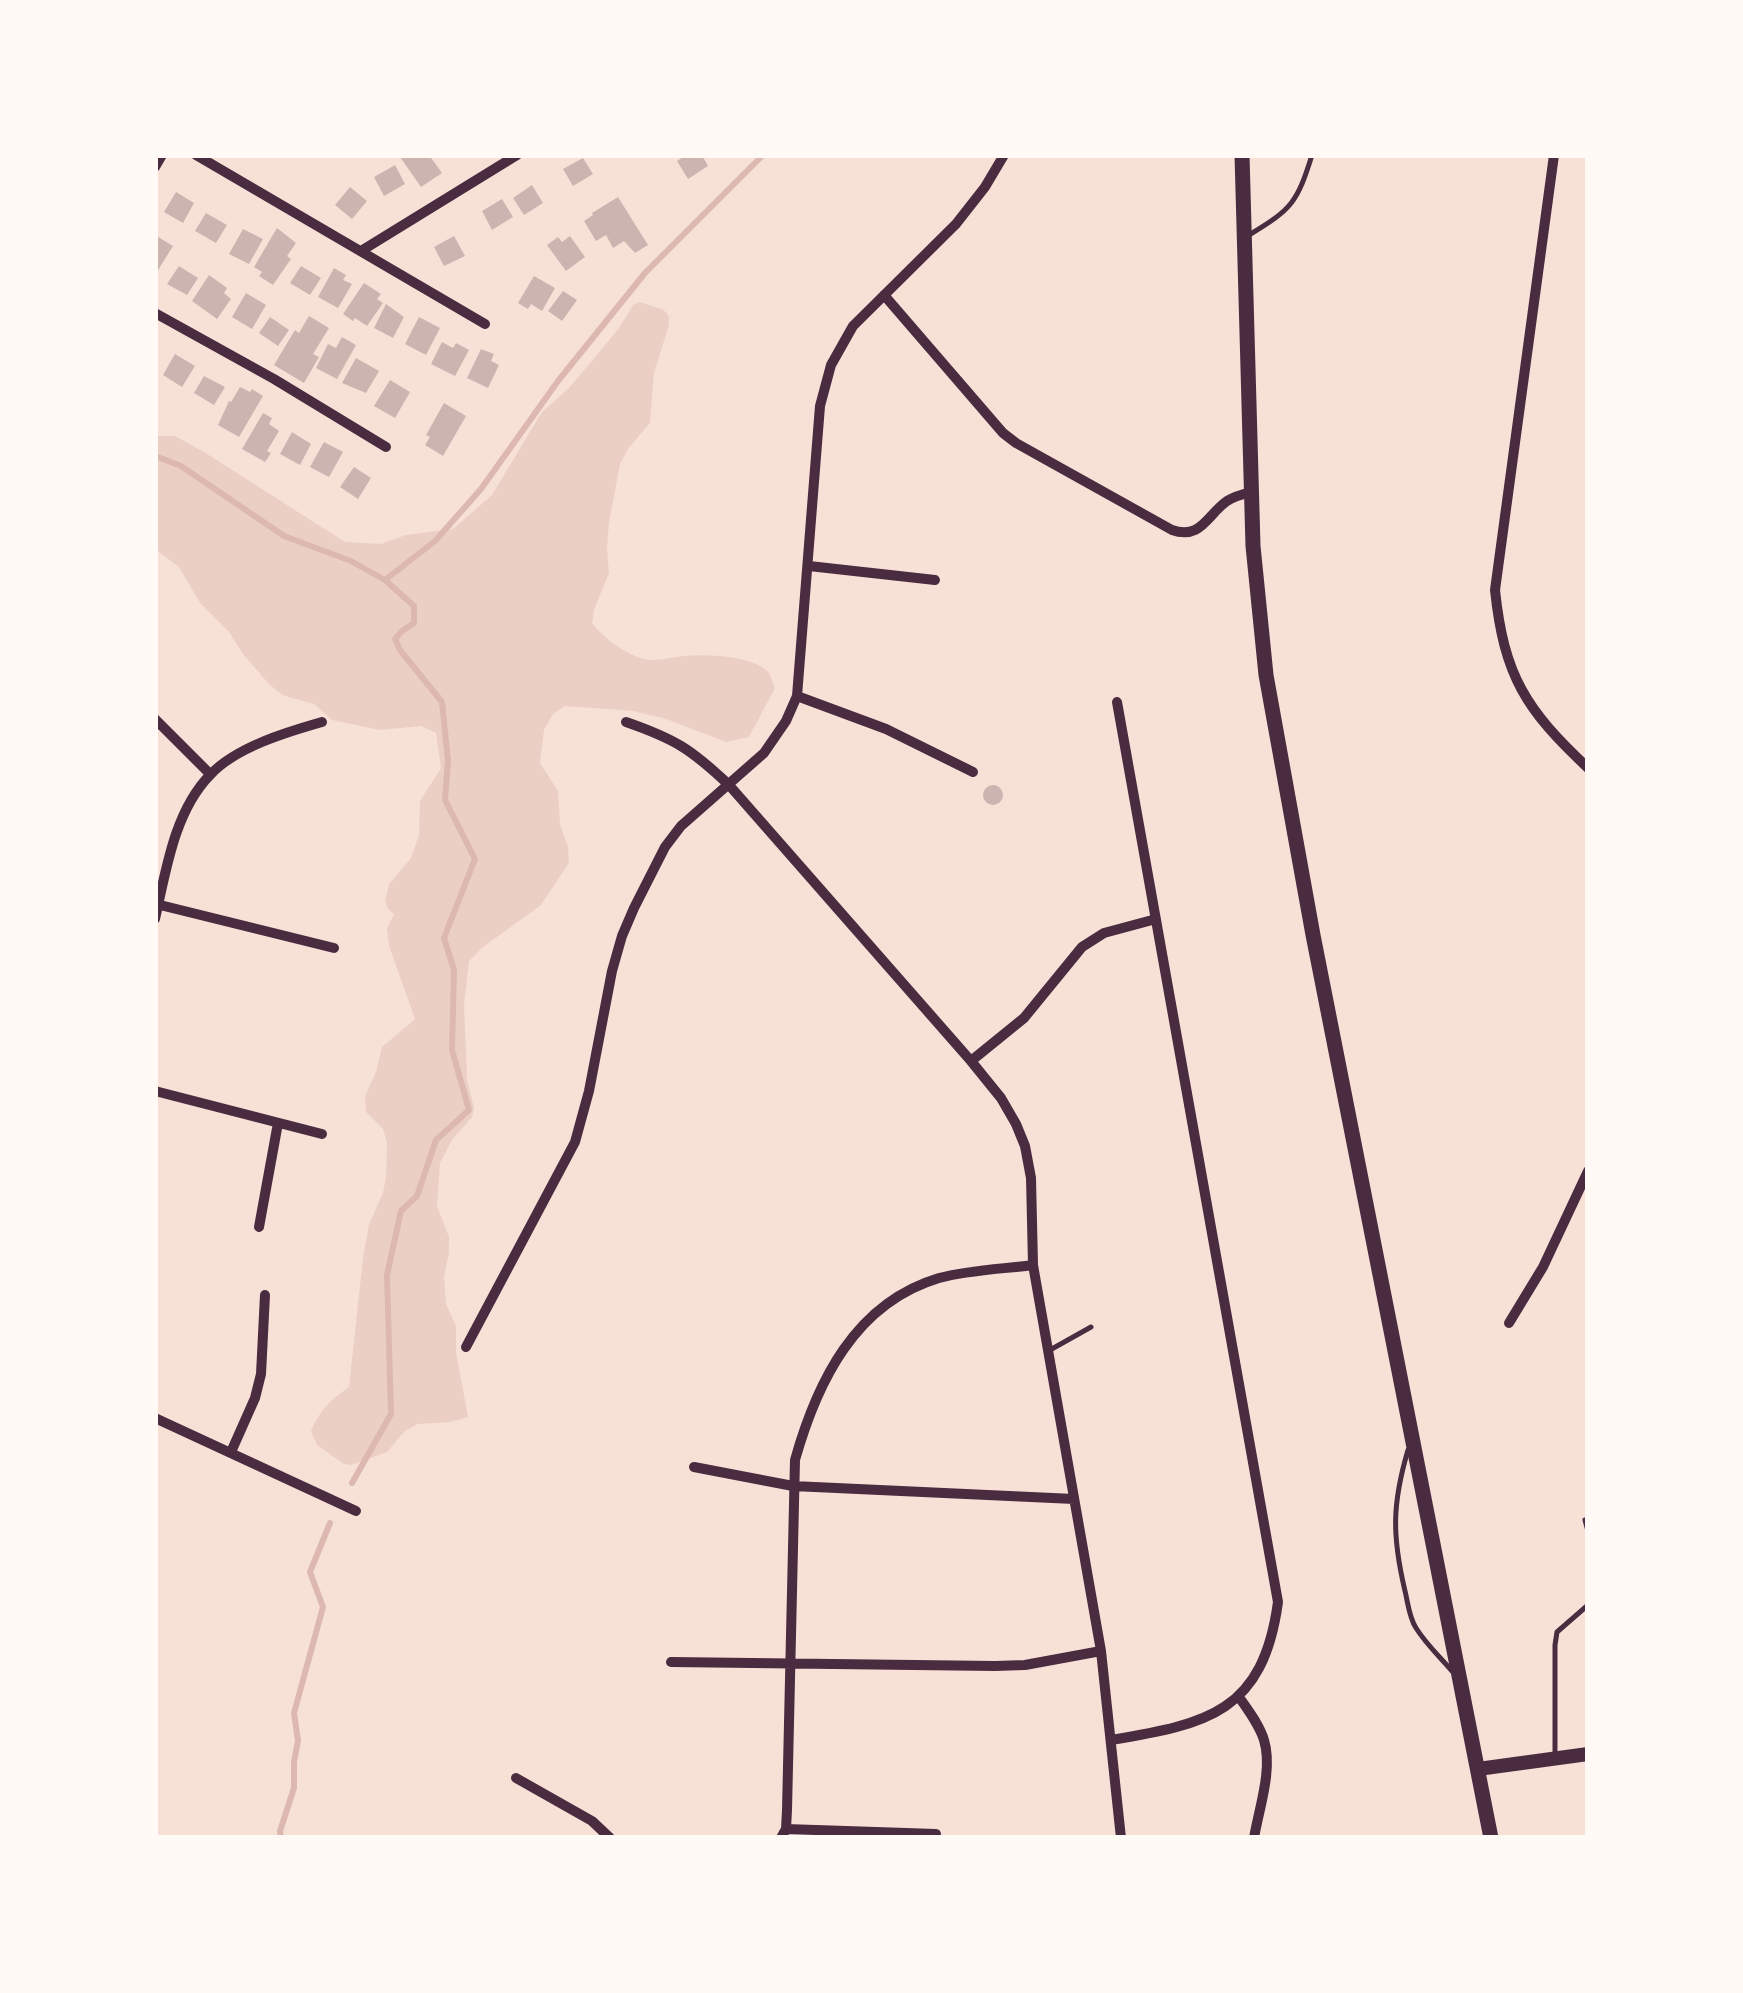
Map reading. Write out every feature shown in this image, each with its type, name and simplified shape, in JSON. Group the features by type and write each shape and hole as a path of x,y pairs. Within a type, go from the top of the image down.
{"main road":[{"path":"1242,155 1253,546 1266,676 1313,935 1493,1835"}],"street":[{"path":"155,168 162,155"},
{"path":"196,155 485,324"},
{"path":"361,251 517,155"},
{"path":"466,1347 574,1142 590,1091 612,971 634,908 666,846 681,826 764,753 797,696 820,406 832,365 853,326 969,209 1004,155"},
{"path":"1554,155 1495,590 1499,628 1526,702 1588,768"},
{"path":"884,295 1002,433 1172,530 1192,532 1226,502 1251,492"},
{"path":"155,313 386,448"},
{"path":"808,566 935,580"},
{"path":"797,696 886,730 973,772"},
{"path":"1111,1740 1176,1729 1212,1714 1238,1697 1257,1673 1274,1636 1278,1602 1118,702"},
{"path":"155,720 210,774"},
{"path":"155,919 173,845 184,817 210,774 262,743 322,722"},
{"path":"626,722 675,740 728,784 971,1062 1001,1098 1016,1124 1031,1178 1032,1265 1101,1651 1121,1838"},
{"path":"157,905 334,948"},
{"path":"971,1062 1024,1018 1082,948 1104,934 1156,919"},
{"path":"155,1091 322,1134"},
{"path":"259,1226 278,1122"},
{"path":"1509,1324 1543,1267 1588,1171"},
{"path":"936,1834 783,1833 796,1460 805,1426 827,1374 872,1314 940,1278 1032,1265"},
{"path":"230,1452 262,1374 265,1296"},
{"path":"155,1418 356,1512"},
{"path":"694,1468 793,1486 1074,1500"},
{"path":"671,1662 996,1666 1025,1665 1101,1651"},
{"path":"1238,1697 1258,1726 1266,1754 1254,1838"},
{"path":"1478,1768 1588,1754"},
{"path":"516,1778 592,1821 610,1838"}],"lane":[{"path":"1244,238 1282,215 1296,200 1312,155"},
{"path":"1048,1352 1090,1327"},
{"path":"1412,1437 1398,1484 1394,1519 1402,1580 1414,1626 1460,1681"},
{"path":"1585,1520 1588,1531"},
{"path":"1555,1758 1555,1645 1558,1632 1588,1604"}],"shaded area":[{"path":"640,302 664,310 669,325 654,373 650,423 620,464 609,523 609,573 592,623 615,645 637,657 653,660 704,655 741,659 762,667 775,688 749,737 726,742 633,711 565,706 553,714 544,730 540,763 558,791 560,824 569,863 541,905 469,961 464,1005 467,1080 474,1108 472,1117 452,1140 440,1163 437,1206 449,1237 444,1277 446,1304 456,1326 456,1352 468,1417 418,1424 405,1431 387,1452 344,1464 317,1445 311,1431 318,1416 349,1387 363,1258 369,1224 386,1177 387,1143 383,1129 366,1112 365,1096 382,1047 415,1019 389,946 387,928 394,914 385,901 389,884 411,858 419,835 420,801 441,768 436,733 421,726 380,730 332,720 314,704 282,695 269,684 229,632 200,603 179,567 155,549 155,436 175,436 204,452 345,542 381,544 406,535 453,529 492,495 542,412 568,389 619,328 633,305"}],"building":[{"path":"429,155 442,173 421,187 400,157"},
{"path":"686,155 702,155 708,166 688,179 677,161"},
{"path":"583,158 593,174 573,186 563,169"},
{"path":"395,165 405,184 384,196 374,177"},
{"path":"532,185 543,203 524,215 513,198"},
{"path":"350,187 367,201 352,219 335,205"},
{"path":"176,192 194,203 183,223 164,212"},
{"path":"618,197 648,245 635,253 624,241 613,248 606,235 596,241 584,221"},
{"path":"502,199 513,217 492,230 482,211"},
{"path":"206,213 227,225 216,243 195,231"},
{"path":"277,228 296,243 287,256 291,259 273,285 259,276 262,272 254,267"},
{"path":"243,229 263,239 249,264 229,254"},
{"path":"155,235 173,246 155,275"},
{"path":"454,236 465,256 444,266 434,247"},
{"path":"570,236 585,257 566,271 547,245 558,237 562,242"},
{"path":"179,266 198,278 187,295 167,284"},
{"path":"301,266 321,278 310,295 290,283"},
{"path":"334,268 352,284 338,308 318,297"},
{"path":"209,275 227,288 224,293 231,299 217,319 192,301"},
{"path":"534,276 555,288 542,311 531,304 528,309 518,303"},
{"path":"364,283 381,294 377,299 383,303 367,326 343,314"},
{"path":"563,291 577,300 562,321 548,311"},
{"path":"246,293 266,305 252,329 232,317"},
{"path":"386,304 404,317 393,338 374,328"},
{"path":"309,316 329,328 313,354 319,357 304,383 274,365 295,330 299,333"},
{"path":"270,317 289,330 278,346 259,333"},
{"path":"419,317 440,328 426,355 405,344"},
{"path":"342,337 356,345 337,379 316,368 328,344 336,348"},
{"path":"442,342 453,348 456,343 469,350 455,376 431,364"},
{"path":"481,349 494,354 491,361 499,365 488,388 467,378"},
{"path":"175,354 195,366 182,387 163,375"},
{"path":"356,358 379,371 366,393 342,383"},
{"path":"204,376 225,387 214,405 194,393"},
{"path":"390,380 410,392 395,418 374,406"},
{"path":"240,387 263,396 239,437 218,425"},
{"path":"444,403 466,416 443,456 425,445 430,437 426,435"},
{"path":"263,413 272,418 269,424 279,431 265,462 242,449"},
{"path":"292,432 311,444 300,465 280,454"},
{"path":"324,442 343,452 329,477 310,467"},
{"path":"354,467 371,478 358,499 340,487"},
{"path":"989,785 997,785 1003,795 997,805 989,805 983,799 983,791"}],"waterway":[{"path":"385,580 435,541 481,489 558,381 645,273 763,155"},
{"path":"155,456 181,466 284,536 351,561 385,580 414,606 414,623 395,639 442,702 448,761 445,800 475,859 444,938 454,970 452,1050 469,1110 436,1140 417,1196 401,1211 387,1275 391,1414 352,1483"},
{"path":"281,1838 294,1788 298,1741 294,1713 323,1607 310,1572 330,1523"}]}
